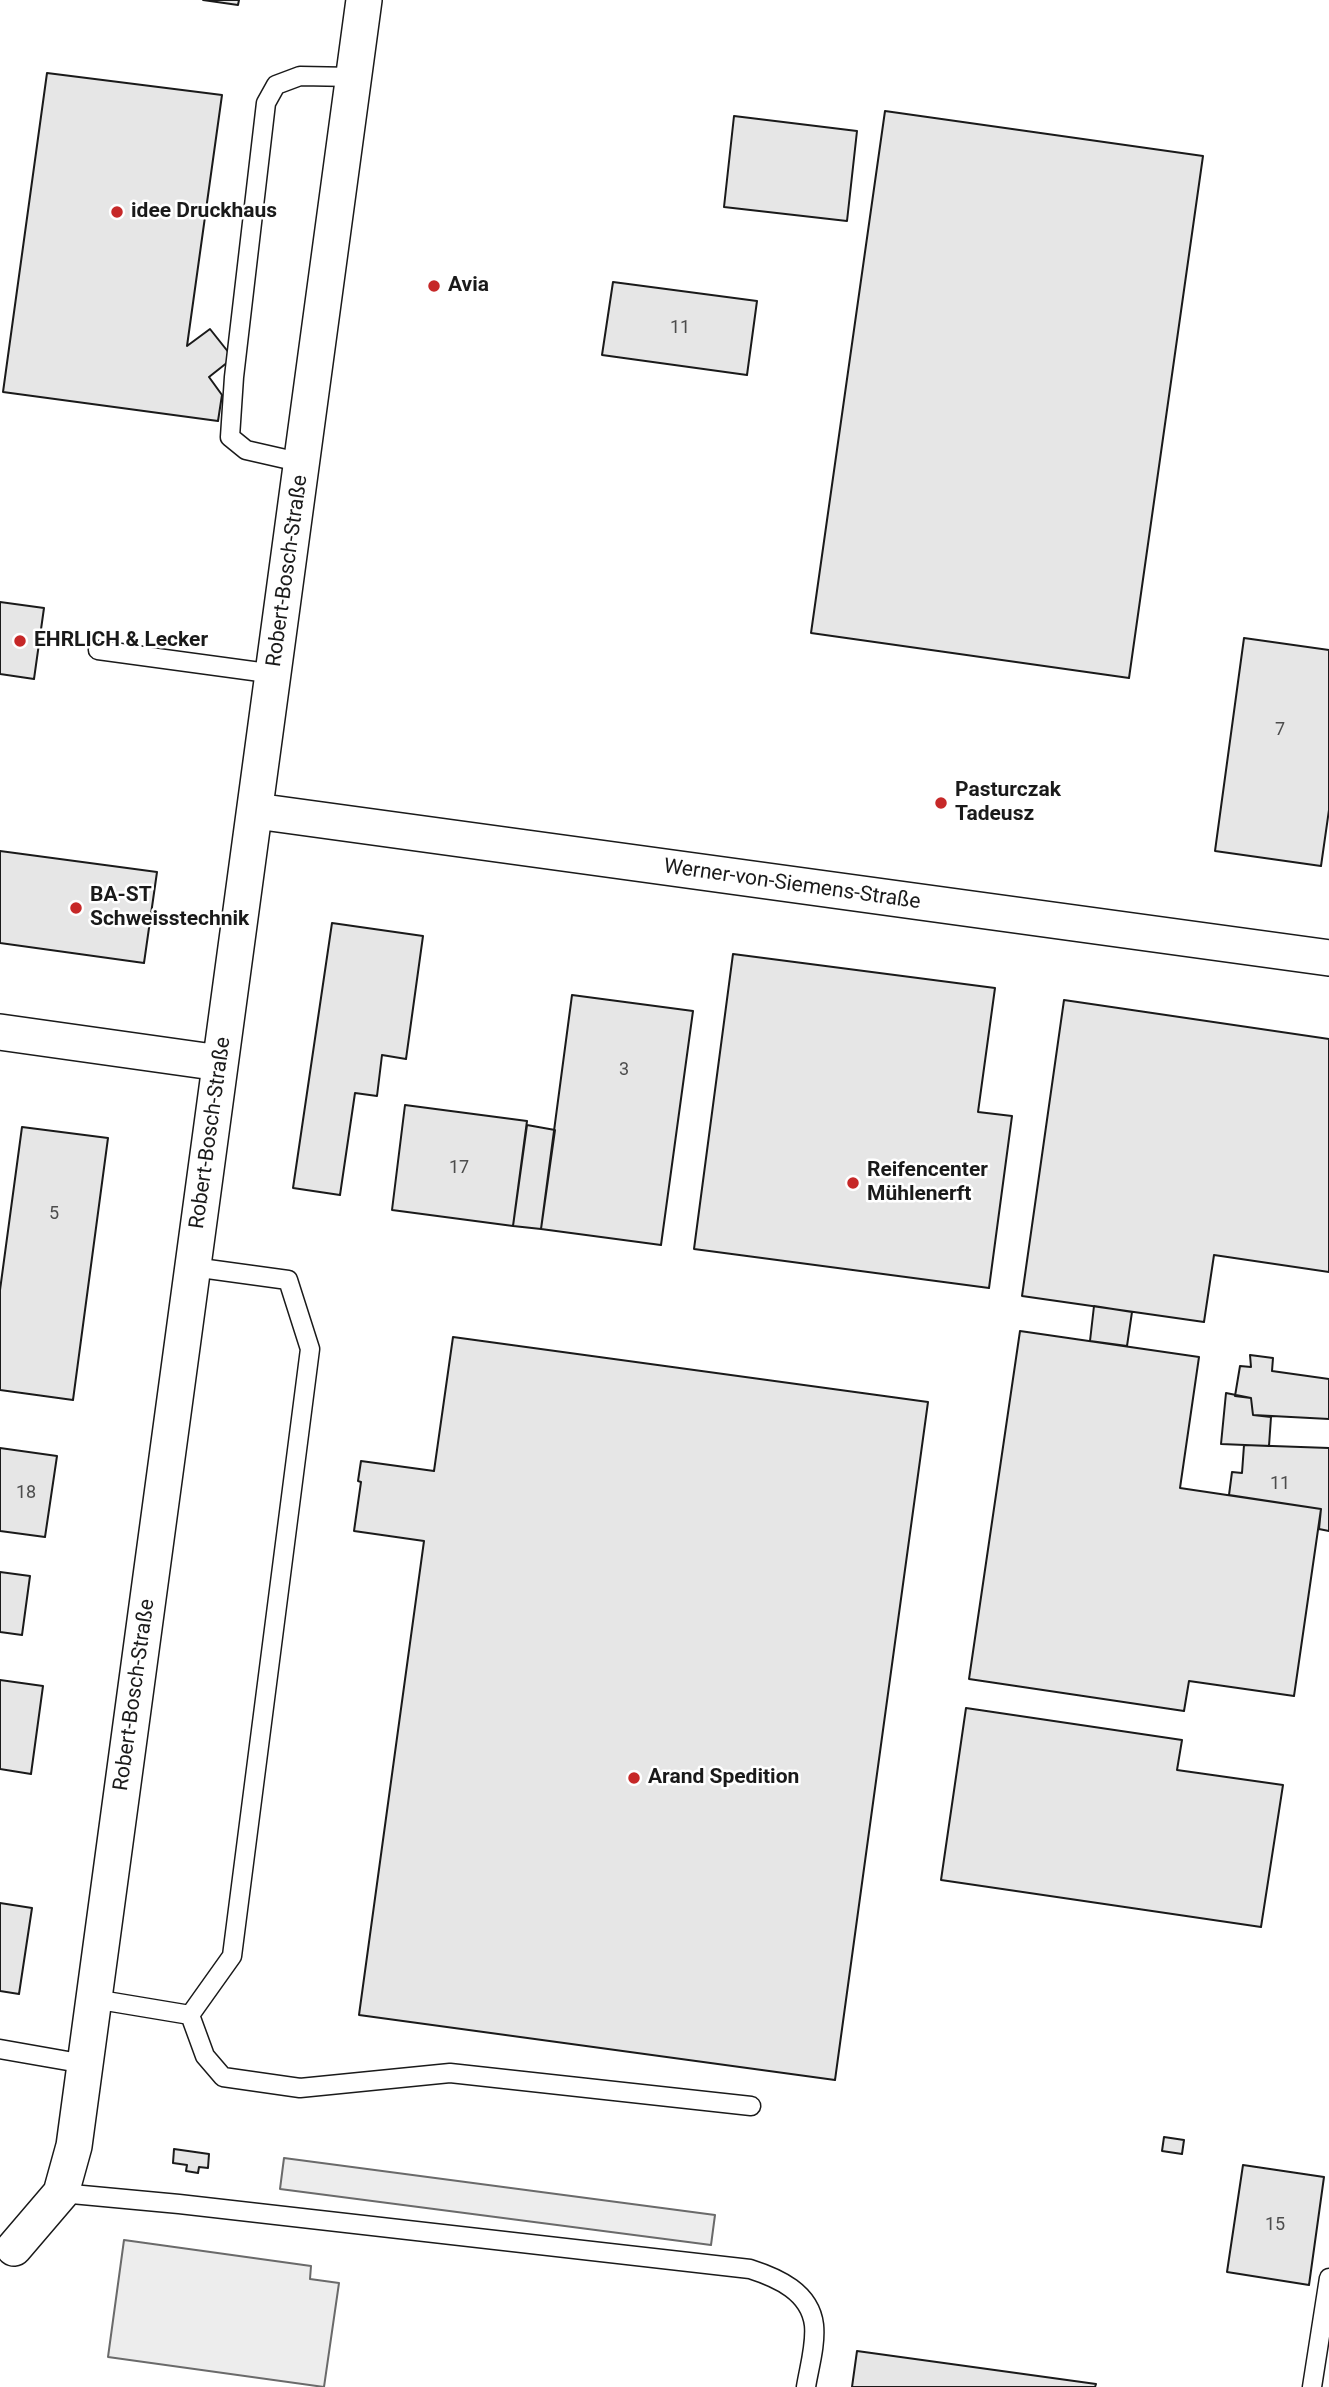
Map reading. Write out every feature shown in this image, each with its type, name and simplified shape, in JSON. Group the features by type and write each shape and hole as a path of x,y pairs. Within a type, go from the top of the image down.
{"street":[{"name":"Robert-Bosch-Straße","path":"7,2242 61,2193 74,2146 364,0"},
{"name":"Werner-von-Siemens-Straße","path":"256,811 1329,958"},
{"path":"0,1032 220,1063"}],"lane":[{"path":"303,463 246,450 230,436 234,377 266,103 276,85 300,76 354,77"},
{"path":"98,650 275,674"},
{"path":"190,2015 232,1955 310,1349 288,1280 193,1267"},
{"path":"94,1999 190,2015"},
{"path":"190,2015 205,2056 223,2077 300,2088 450,2073 751,2106"},
{"path":"0,2049 85,2064"},
{"path":"61,2193 750,2269 773,2276 791,2287 805,2303 814,2325 806,2387"},
{"path":"1312,2387 1329,2278"}],"shaded area":[{"path":"284,2158 715,2215 711,2245 280,2189"},
{"path":"124,2240 311,2266 310,2279 339,2283 324,2387 108,2357"}],"building":[{"path":"203,0 239,0 238,5"},
{"name":"idee Druckhaus","path":"47,73 222,95 187,346 210,329 233,358 209,377 222,395 218,421 3,392"},
{"path":"885,111 1203,156 1129,678 811,633"},
{"path":"734,116 857,131 847,221 724,207"},
{"path":"613,282 757,301 747,375 602,355"},
{"name":"EHRLICH & Lecker","path":"0,602 44,608 34,679 0,674"},
{"path":"1244,638 1329,650 1329,810 1321,866 1215,851"},
{"name":"BA-ST Schweisstechnik","path":"0,851 157,872 144,963 0,943"},
{"path":"332,923 423,936 406,1059 382,1055 377,1096 355,1093 340,1195 293,1188"},
{"name":"Reifencenter Mühlenerft","path":"733,954 995,988 978,1112 1012,1116 989,1288 694,1249"},
{"path":"572,995 693,1011 661,1245 541,1229"},
{"path":"1064,1000 1329,1039 1329,1272 1214,1255 1204,1322 1022,1296"},
{"path":"405,1105 527,1121 513,1226 392,1210"},
{"path":"527,1125 555,1130 541,1229 513,1226"},
{"path":"22,1127 108,1138 73,1400 0,1390 0,1290"},
{"path":"1094,1306 1132,1312 1127,1346 1090,1341"},
{"path":"1020,1331 1199,1357 1180,1488 1321,1509 1294,1696 1189,1681 1184,1711 969,1679"},
{"name":"Arand Spedition","path":"453,1337 928,1402 835,2080 359,2015 424,1541 354,1531 361,1482 358,1481 361,1461 434,1471"},
{"path":"1250,1355 1273,1358 1272,1371 1329,1379 1329,1419 1253,1415 1251,1398 1235,1396 1240,1366 1251,1367"},
{"path":"1226,1393 1251,1398 1253,1415 1271,1417 1269,1446 1221,1444"},
{"path":"1244,1445 1329,1448 1329,1531 1319,1529 1321,1509 1229,1495 1232,1472 1242,1473"},
{"path":"0,1448 57,1456 45,1537 0,1531"},
{"path":"0,1572 30,1576 22,1635 0,1632"},
{"path":"0,1680 43,1686 31,1774 0,1769"},
{"path":"966,1708 1182,1740 1177,1770 1283,1785 1261,1927 941,1880"},
{"path":"0,1903 32,1908 19,1994 0,1991"},
{"path":"1164,2137 1184,2140 1182,2154 1162,2151"},
{"path":"174,2149 209,2154 208,2168 199,2167 198,2173 186,2171 187,2165 173,2163"},
{"path":"1243,2165 1324,2177 1309,2285 1227,2272"},
{"path":"857,2351 1096,2384 1095,2387 852,2387"}],"place":[{"name":"idee Druckhaus","path":"117,212"},
{"name":"Avia","path":"434,286"},
{"name":"EHRLICH & Lecker","path":"20,641"},
{"name":"Pasturczak Tadeusz","path":"941,803"},
{"name":"BA-ST Schweisstechnik","path":"76,908"},
{"name":"Reifencenter Mühlenerft","path":"853,1183"},
{"name":"Arand Spedition","path":"634,1778"}]}
